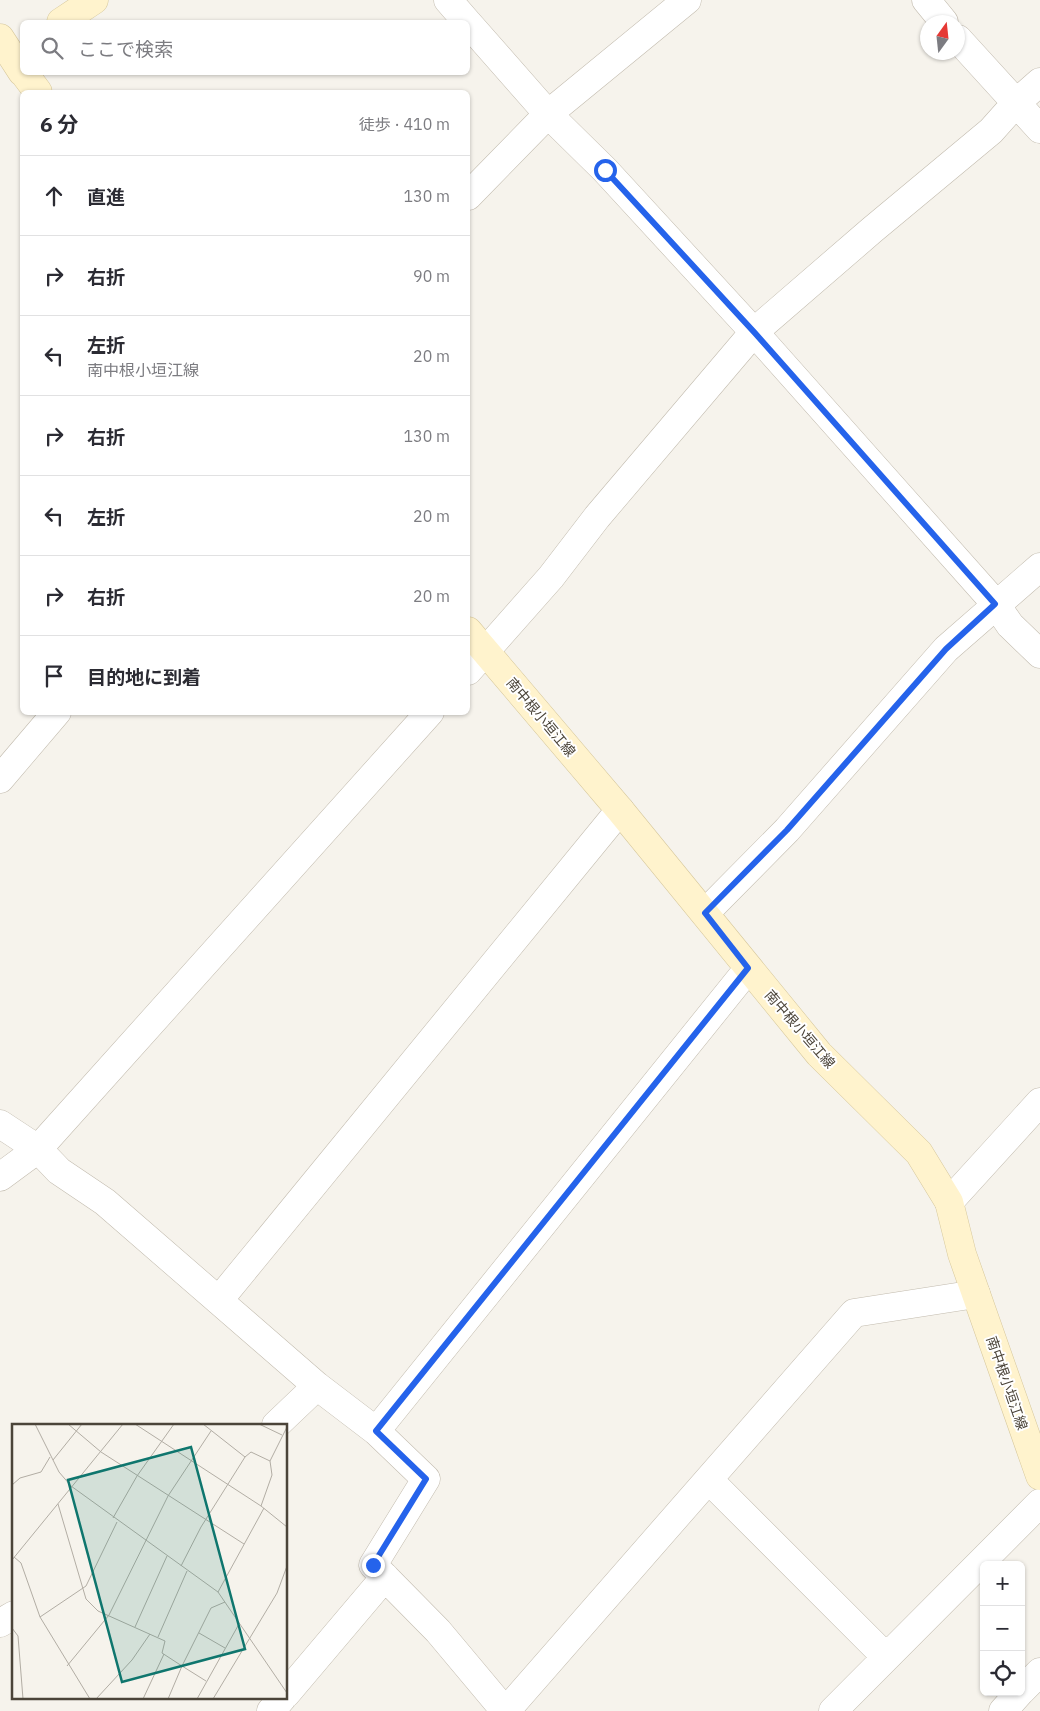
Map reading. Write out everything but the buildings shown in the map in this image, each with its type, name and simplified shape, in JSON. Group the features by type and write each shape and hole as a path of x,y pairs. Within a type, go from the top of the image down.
{"main road":[{"path":"64,20 94,0"},
{"path":"25,75 36,90"},
{"name":"南中根小垣江線","path":"470,639 476,662 620,810 819,1054 919,1153 949,1202 962,1254 1040,1476"}],"street":[{"path":"448,0 465,20"},
{"path":"470,194 548,114 687,0"},
{"path":"926,0 938,15"},
{"path":"470,26 548,114 605,170 754,332 995,604 1010,625 1040,654"},
{"path":"965,47 1040,129"},
{"path":"476,662 551,578 597,517 754,332 991,131 1016,103 1040,82"},
{"path":"705,913 787,830 946,649 995,604 1040,567"},
{"path":"0,778 54,715"},
{"path":"0,1177 38,1149 427,715"},
{"path":"218,1300 620,810"},
{"path":"376,1431 748,968"},
{"path":"949,1202 1040,1102"},
{"path":"0,1124 38,1149 59,1171 105,1202 317,1386 376,1431 426,1479 373,1565 438,1630 505,1711 854,1313 976,1294"},
{"path":"277,1424 317,1386"},
{"path":"709,1480 886,1657"},
{"path":"833,1711 1040,1503"},
{"path":"288,1692 385,1577"},
{"path":"0,1623 12,1616"},
{"path":"1025,1688 1040,1672"},
{"path":"1003,1711 1017,1696"},
{"path":"272,1711 282,1698"}],"route":[{"path":"373,1565 426,1479 376,1431 748,968 705,913 787,830 946,649 995,604 754,332 605,170"}]}
